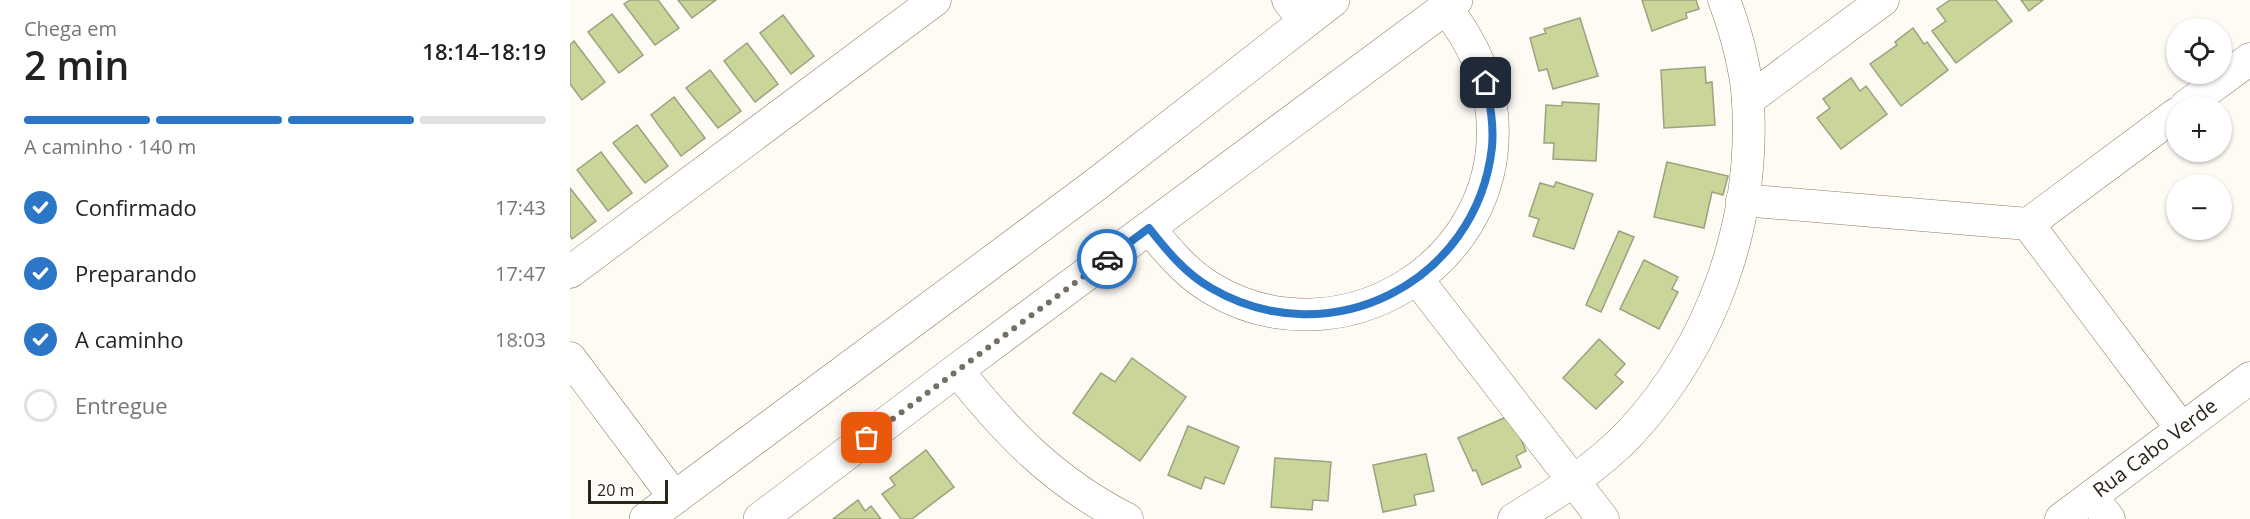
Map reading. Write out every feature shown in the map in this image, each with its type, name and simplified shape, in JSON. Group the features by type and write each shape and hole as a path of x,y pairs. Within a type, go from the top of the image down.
{"street":[{"path":"570,272 935,0"},
{"path":"646,519 1084,193 1296,11 1333,0"},
{"path":"1514,519 1574,482 1630,433 1676,376 1711,312 1735,243 1747,171 1748,100 1734,27 1724,0"},
{"path":"1748,100 1883,0"},
{"path":"760,519 957,370 1451,4 1460,27 1476,54 1486,83 1492,114 1492,146 1486,177 1476,207 1460,234 1441,258 1417,279 1390,296 1361,308 1330,314 1299,315 1268,311 1238,302 1210,288 1186,270 1149,228"},
{"path":"2200,96 2250,59"},
{"path":"1742,200 2028,224 2166,121"},
{"path":"2028,224 2181,428"},
{"path":"1417,279 1603,519"},
{"path":"570,358 675,498"},
{"path":"957,370 992,414 1040,462 1095,503 1127,519"},
{"name":"Rua Cabo Verde","path":"2061,519 2100,508 2181,428 2250,378"}],"building":[{"path":"630,0 658,0 679,28 655,45 624,4"},
{"path":"678,0 716,0 692,18"},
{"path":"1642,0 1696,0 1699,9 1686,13 1687,18 1652,31"},
{"path":"1950,0 1996,0 2012,21 1956,63 1932,31 1946,21 1937,9"},
{"path":"2021,0 2043,0 2029,11"},
{"path":"612,14 643,55 619,73 588,32"},
{"path":"783,15 814,56 791,74 760,33"},
{"path":"1580,18 1598,76 1553,89 1547,69 1539,71 1530,38 1546,33 1544,29"},
{"path":"1913,28 1948,70 1901,106 1870,64 1897,45 1895,42"},
{"path":"574,41 605,82 582,100 570,84 570,45"},
{"path":"747,43 778,84 755,102 724,61"},
{"path":"1705,67 1706,83 1712,82 1715,125 1664,128 1661,70"},
{"path":"710,70 741,111 718,128 686,88"},
{"path":"1851,78 1860,91 1866,86 1887,114 1841,149 1817,118 1830,108 1823,99"},
{"path":"674,97 705,138 681,156 651,115"},
{"path":"1562,102 1599,104 1596,161 1553,159 1554,143 1544,143 1546,105 1562,106"},
{"path":"637,125 668,166 645,183 613,143"},
{"path":"601,152 632,193 608,211 577,170"},
{"path":"1667,162 1728,176 1723,195 1712,192 1704,228 1654,217"},
{"path":"1556,182 1593,194 1574,249 1533,236 1539,219 1529,216 1540,183 1554,187"},
{"path":"570,188 596,221 572,239 570,236"},
{"path":"1619,231 1634,237 1601,312 1586,305"},
{"path":"1644,260 1678,277 1672,289 1678,292 1659,329 1620,309"},
{"path":"1599,339 1625,364 1615,375 1623,382 1596,409 1563,378"},
{"path":"1132,358 1186,397 1140,461 1073,413 1101,373 1115,382"},
{"path":"1511,415 1526,451 1516,456 1521,467 1482,485 1458,438"},
{"path":"1188,426 1239,447 1224,484 1205,477 1201,489 1168,475"},
{"path":"926,450 954,487 912,519 901,519 882,494 895,485 890,478"},
{"path":"1426,454 1434,491 1414,495 1416,505 1383,512 1373,465"},
{"path":"1275,458 1331,462 1328,501 1313,500 1312,510 1271,507"},
{"path":"858,500 865,511 871,506 881,519 833,519"}],"way so far":[{"path":"867,438 1107,259"}],"route":[{"path":"1107,259 1149,228 1186,270 1210,288 1238,302 1268,311 1299,315 1330,314 1361,308 1390,296 1417,279 1441,258 1460,234 1476,207 1486,177 1492,146 1492,114 1486,83"}]}
